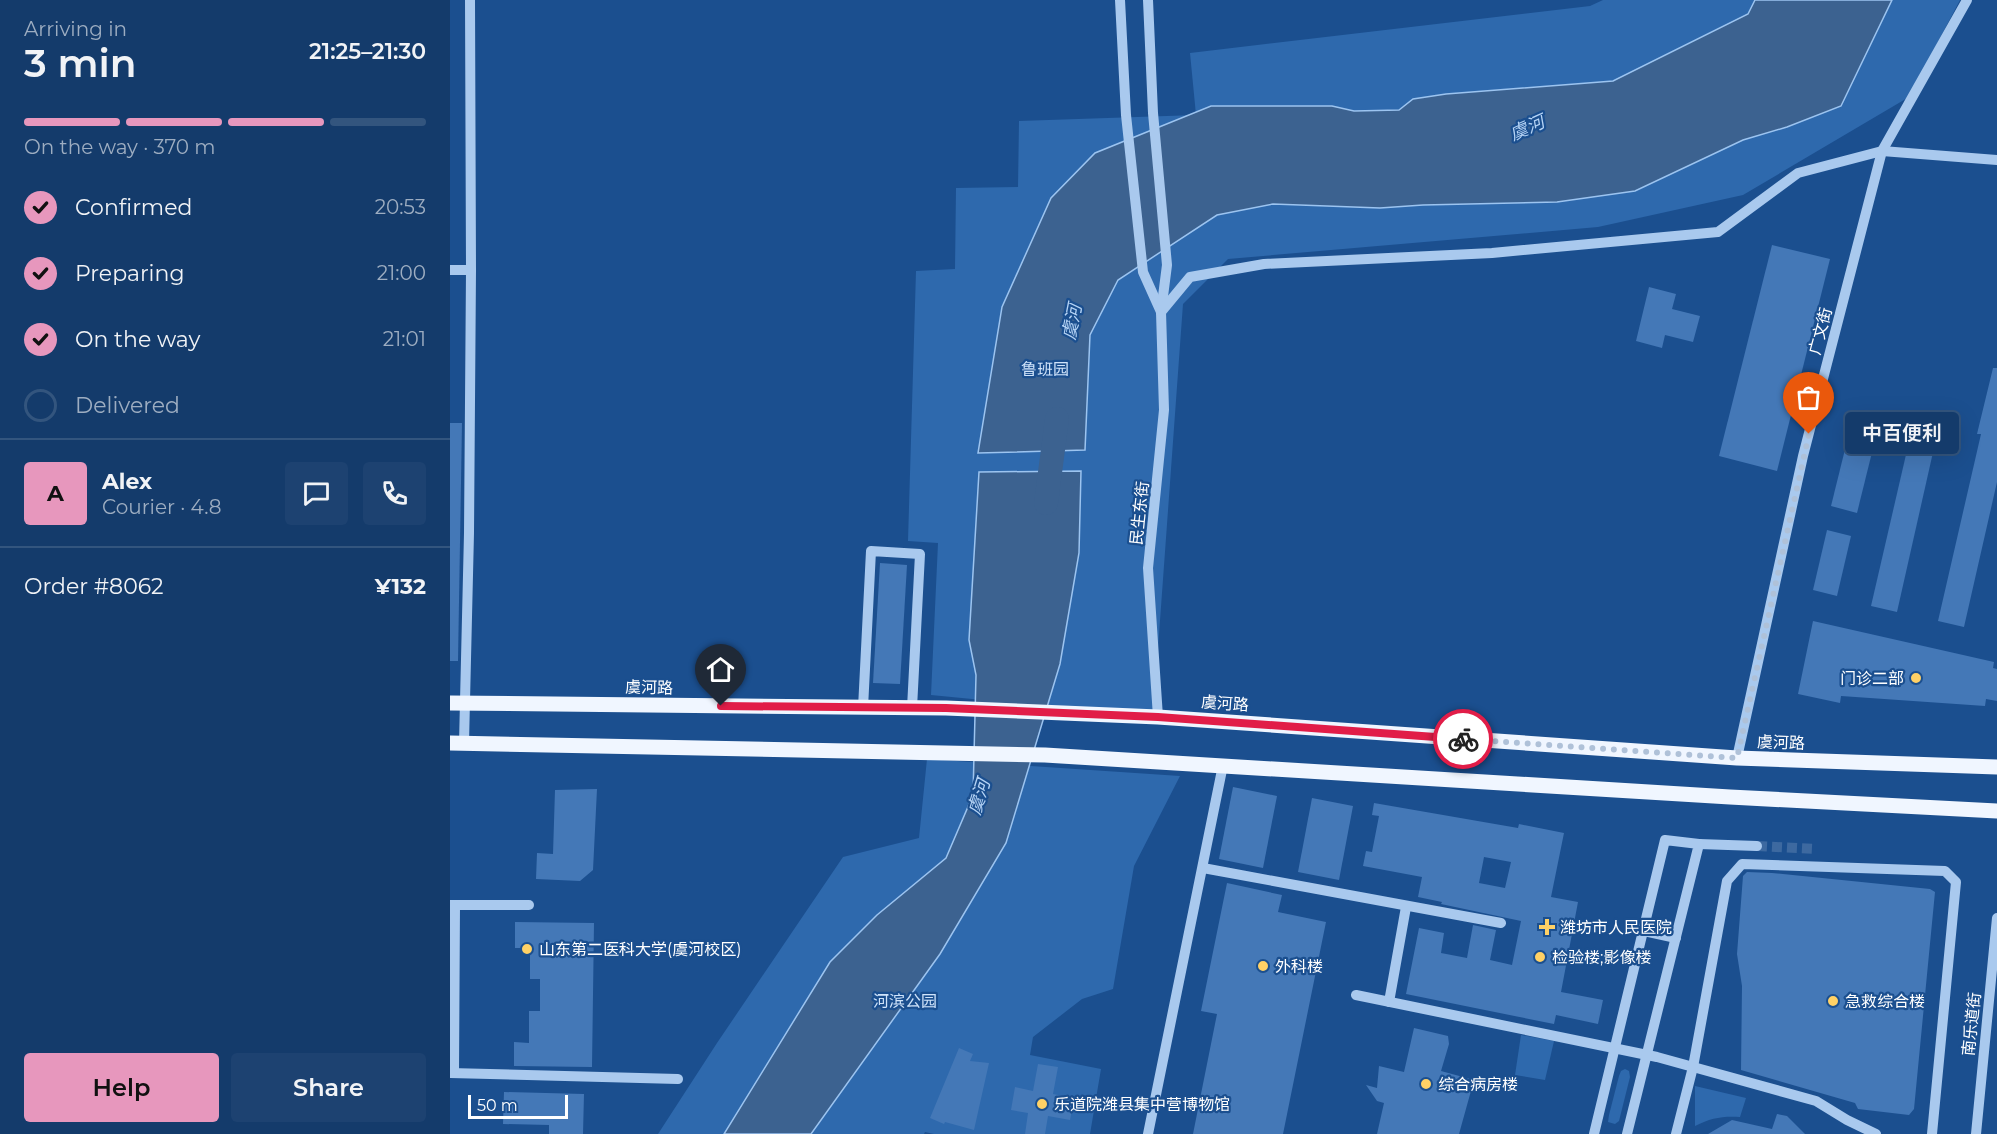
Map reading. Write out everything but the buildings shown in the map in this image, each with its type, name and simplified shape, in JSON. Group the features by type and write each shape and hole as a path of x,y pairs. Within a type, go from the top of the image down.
{"main road":[{"name":"虞河路","path":"457,703 946,708 1158,717 1737,758 1997,767"},
{"path":"457,743 1046,755 1997,811"}],"street":[{"path":"457,743 457,703 469,533 470,0"},
{"name":"民生东街","path":"1120,0 1126,115 1143,272 1161,312"},
{"name":"民生东街","path":"1148,0 1153,113 1167,265 1161,312 1164,410 1148,568 1158,717"},
{"name":"广文街","path":"1737,758 1803,456 1882,151 1967,0"},
{"path":"1161,312 1191,277 1263,264 1492,253 1718,232 1798,173 1882,151 1997,160"},
{"path":"450,270 471,270"},
{"path":"863,708 871,551 920,554 912,708"},
{"path":"1148,1134 1223,765"},
{"path":"1594,1134 1665,840 1757,846"},
{"path":"1627,1134 1699,844"},
{"path":"1676,1134 1693,1067 1727,881 1742,864 1945,872 1956,882 1932,1134"},
{"path":"1203,868 1501,923"},
{"path":"529,905 452,905 452,1073 678,1079"},
{"path":"1389,1002 1406,907"},
{"name":"南乐道街","path":"1976,1134 1997,918"},
{"path":"1644,931 1676,938"},
{"path":"1356,995 1647,1054 1816,1101 1876,1134"}],"green space":[{"name":"鲁班园","path":"1603,0 1960,0 1909,97 1743,195 1598,227 1228,259 1183,304 1153,717 931,695 938,543 908,541 916,271 955,269 956,188 1018,187 1019,121 1196,115 1190,53 1590,6"},
{"name":"河滨公园","path":"927,759 1180,776 1134,866 1113,989 1082,999 1033,1037 1030,1055 1101,1069 1090,1134 934,1134 925,1132 924,1134 658,1134 843,857 919,838"},
{"path":"1521,1035 1554,1041 1545,1080 1515,1075"},
{"path":"1625,1069 1629,1071 1630,1077 1619,1121 1615,1124 1608,1122 1609,1115 1619,1076"},
{"path":"1695,1086 1746,1098 1740,1117 1717,1118 1695,1126"}],"water":[{"path":"1755,0 1892,0 1841,106 1787,127 1743,140 1635,191 1557,202 1380,208 1273,204 1217,215 1118,280 1090,335 1085,450 978,453 1002,307 1051,198 1095,153 1211,106 1332,106 1354,111 1399,110 1413,99 1446,94 1613,81 1748,14"},
{"path":"1081,471 1079,553 1060,664 1006,843 940,954 811,1134 724,1134 830,962 877,915 946,858 973,795 976,675 969,640 979,472"}],"waterway":[{"name":"虞河","path":"1046,503 1057,419"}],"tunnel":[{"path":"1757,846 1815,849"}],"way so far":[{"path":"1463,739 1737,758 1809,434"}],"place":[{"name":"中百便利","path":"1809,434"},
{"name":"门诊二部","path":"1916,678"},
{"name":"潍坊市人民医院","path":"1547,927"},
{"name":"山东第二医科大学(虞河校区)","path":"527,949"},
{"name":"检验楼;影像楼","path":"1540,957"},
{"name":"外科楼","path":"1263,966"},
{"name":"急救综合楼","path":"1833,1001"},
{"name":"综合病房楼","path":"1426,1084"},
{"name":"乐道院潍县集中营博物馆","path":"1042,1104"}],"route":[{"path":"721,706 946,708 1158,717 1463,739"}]}
